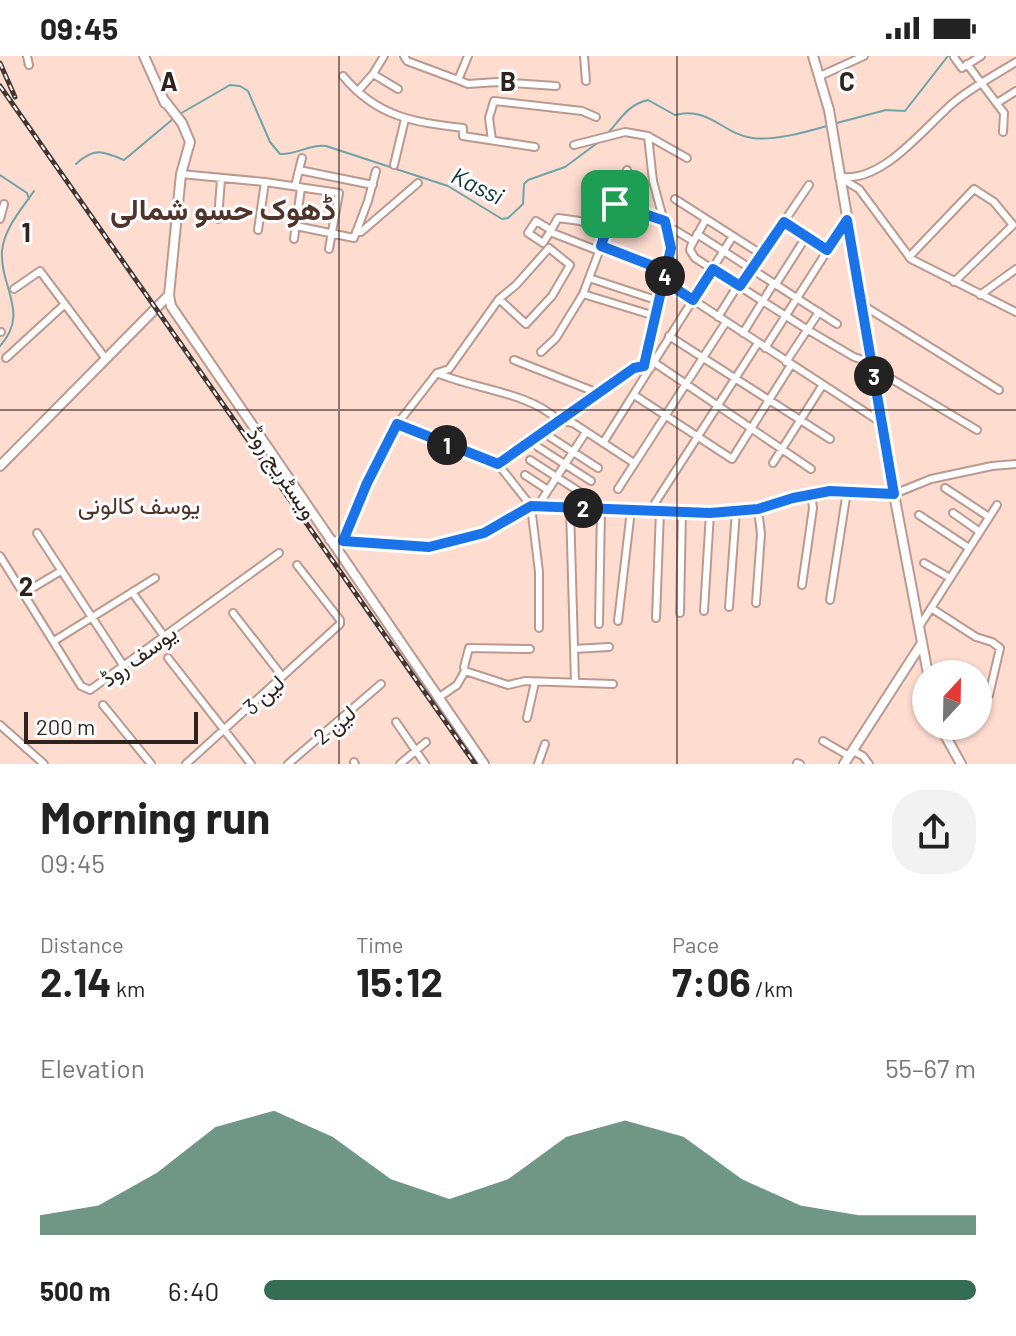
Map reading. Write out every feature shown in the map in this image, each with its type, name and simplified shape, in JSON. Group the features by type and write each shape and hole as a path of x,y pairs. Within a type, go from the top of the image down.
{"main road":[{"path":"0,466 169,295 181,174 190,142 166,103 144,56"},
{"path":"813,56 829,110 925,660"},
{"name":"ویسٹریج روڈ","path":"169,295 171,306 484,764"},
{"path":"849,757 922,643"},
{"path":"948,740 961,764"}],"street":[{"path":"27,56 29,65"},
{"path":"358,91 384,56"},
{"path":"404,56 407,61 468,84 497,82 556,86"},
{"path":"458,78 468,56"},
{"path":"584,56 586,81"},
{"path":"820,76 864,56"},
{"path":"954,57 962,68 981,56"},
{"path":"839,177 857,178 885,164 956,100 1016,62"},
{"path":"967,64 1004,113 1003,132"},
{"path":"373,74 398,89"},
{"path":"343,76 378,109 405,119 463,128 463,136 535,147"},
{"path":"997,103 1016,91"},
{"path":"492,140 489,118 494,101 582,111 596,117"},
{"path":"394,165 405,119"},
{"path":"574,145 625,132 648,136 687,158"},
{"path":"648,136 653,181 671,248 655,316 650,366"},
{"path":"294,239 302,158"},
{"path":"299,170 373,185"},
{"path":"541,352 556,338 583,294 627,170"},
{"path":"296,226 354,238 376,171"},
{"path":"181,174 339,193"},
{"path":"839,177 859,189 909,257 1016,312"},
{"path":"218,219 221,179"},
{"path":"329,249 343,179"},
{"path":"258,230 265,182"},
{"path":"356,232 361,232 418,183"},
{"path":"718,317 809,185"},
{"path":"909,257 974,189 994,202 1015,225 954,282"},
{"path":"675,199 761,254"},
{"path":"0,219 4,204"},
{"path":"615,204 665,221"},
{"path":"605,231 580,221 558,218 550,231 666,271"},
{"path":"706,219 693,241 692,255 808,330 977,430"},
{"path":"655,503 735,378 785,315 847,220"},
{"path":"784,222 827,250"},
{"path":"675,230 693,241"},
{"path":"697,234 837,324"},
{"path":"603,443 733,236"},
{"path":"743,333 806,237"},
{"path":"343,541 367,483 397,424 437,373 449,369 499,299 549,248 570,265 552,296 526,324 499,299"},
{"path":"979,295 1016,269"},
{"path":"14,289 40,271 106,359"},
{"path":"589,278 659,301"},
{"path":"664,281 883,424"},
{"path":"583,294 655,316"},
{"path":"6,358 65,304"},
{"path":"861,304 999,390"},
{"path":"634,395 732,459 819,312"},
{"path":"618,489 726,322"},
{"path":"669,336 830,439"},
{"path":"514,360 598,393"},
{"path":"498,464 634,368 650,366 685,384 811,469"},
{"path":"437,373 499,391 550,413 558,420 573,423 634,463"},
{"path":"773,463 822,386"},
{"path":"397,424 498,464 531,506 539,572 539,628"},
{"path":"541,501 586,432"},
{"path":"547,435 598,468"},
{"path":"538,447 591,481"},
{"path":"530,460 583,494"},
{"path":"329,540 429,547 484,533 531,506 710,513 736,511 758,509 811,494 847,491 894,494 931,479 1016,464"},
{"path":"525,475 548,490"},
{"path":"945,488 989,517"},
{"path":"830,600 847,491"},
{"path":"802,585 813,508 811,494"},
{"path":"919,627 997,505"},
{"path":"570,508 575,682"},
{"path":"599,624 601,509"},
{"path":"756,603 761,534 758,509"},
{"path":"618,621 631,510"},
{"path":"656,618 660,511"},
{"path":"680,613 682,511"},
{"path":"729,607 736,511"},
{"path":"704,611 710,513"},
{"path":"953,513 980,532"},
{"path":"919,515 969,548"},
{"path":"37,533 123,665"},
{"name":"یوسف روڈ","path":"0,556 85,689 90,690 279,553"},
{"path":"924,563 950,578"},
{"name":"لین 3","path":"186,764 340,624 297,565"},
{"path":"24,593 61,571"},
{"path":"54,641 155,578"},
{"path":"132,592 164,636"},
{"path":"931,608 976,637 1000,648 992,682"},
{"path":"233,613 282,676"},
{"path":"574,649 609,647"},
{"path":"438,698 457,685 465,671 469,648 530,649"},
{"path":"168,658 251,764"},
{"path":"465,671 508,685 535,682 613,684"},
{"path":"527,718 535,682"},
{"name":"لین 2","path":"288,764 381,684"},
{"path":"103,705 151,764"},
{"path":"396,722 425,764"},
{"path":"0,725 44,764"},
{"path":"823,741 849,757 863,756 869,764"},
{"path":"400,764 426,742"},
{"path":"538,764 545,744"}],"waterway":[{"name":"Kassi","path":"833,124 886,110 905,111 948,56"},
{"name":"Kassi","path":"178,115 230,85 240,86 248,91 270,142 280,154 326,146 448,186 502,219 508,218 523,204 524,184 528,180 565,167 600,141"},
{"name":"Kassi","path":"607,134 629,109 648,100 675,115 697,114 752,138 780,137 827,126"},
{"name":"Kassi","path":"76,164 88,155 99,152 124,160 173,119"},
{"path":"0,175 27,193 29,199"},
{"name":"Kassi","path":"0,346 13,322 12,300 3,264 3,243 14,219 34,191"}],"railway":[{"path":"0,63 15,97"},
{"path":"0,86 475,764"}],"district":[{"name":"ڈھوک حسو شمالی","path":"223,208"},
{"name":"یوسف کالونی","path":"139,504"}],"route":[{"path":"615,204 601,246 666,271 664,281 693,300 713,269 740,286 784,222 827,250 847,220 894,494 830,491 758,509 710,513 531,506 484,533 429,547 343,541 367,483 397,424 498,464 634,368 644,366 664,281 671,248 665,221 615,204"}]}
